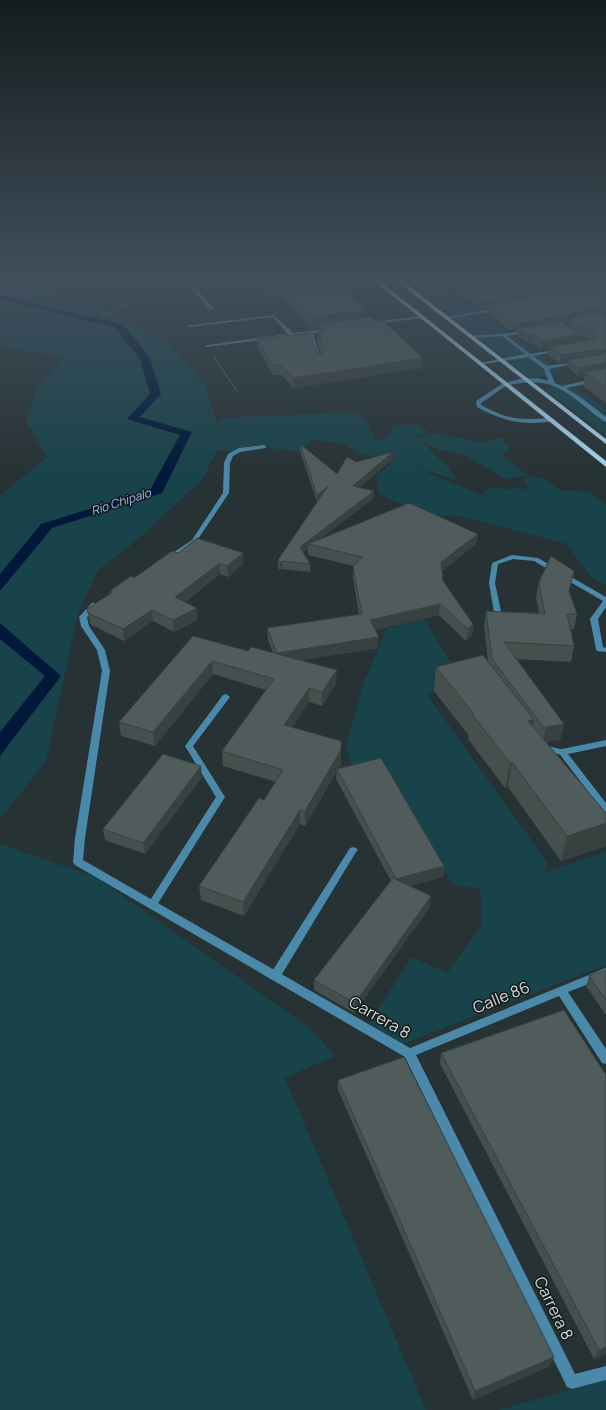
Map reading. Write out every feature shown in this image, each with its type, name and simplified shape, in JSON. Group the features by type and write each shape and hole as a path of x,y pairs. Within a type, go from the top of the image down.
{"main road":[{"path":"456,345 606,464"},
{"path":"480,345 606,442"}],"street":[{"path":"207,346 216,345"},
{"path":"314,345 320,362"},
{"path":"516,345 546,368 552,383"},
{"path":"480,364 567,348"},
{"path":"546,368 583,362"},
{"path":"561,387 606,378"},
{"path":"551,420 509,421 499,418 479,406 478,402 505,384 526,380 537,380 552,383 561,387 606,420"},
{"path":"160,564 194,541 226,493 227,463 230,455 239,450 264,447"},
{"path":"498,616 492,583 495,563 512,557 536,559 606,601 594,619 600,649 606,650"},
{"name":"Carrera 8","path":"102,602 88,610 83,617 85,626 101,650 106,670 80,838 78,862 409,1053 572,1382 606,1373"},
{"path":"152,904 221,797 190,746 226,697"},
{"path":"535,744 546,750 562,752 606,743"},
{"path":"562,752 606,809"},
{"path":"275,976 352,850"},
{"name":"Calle 86","path":"409,1053 606,972"},
{"path":"561,990 606,1059"}],"shaded area":[{"path":"0,345 169,345 204,383 219,429 221,418 356,412 370,425 368,432 375,433 373,439 385,439 394,425 418,425 428,431 417,437 418,438 435,433 482,443 501,437 511,450 502,454 528,476 545,479 560,490 589,492 606,504 606,555 594,552 606,556 606,585 590,576 567,544 461,516 425,515 379,494 376,477 394,460 360,454 346,444 312,440 299,452 269,448 266,445 239,452 217,450 203,479 136,541 98,570 78,614 46,761 0,819 0,496 47,457 26,421 37,385 66,356 0,348","holes":["420,440 440,450 464,455 505,479 528,476 524,481 529,490 518,487 511,490 491,487 481,495 414,467 456,480 448,467"]},
{"path":"488,345 525,345 562,372 528,378"},
{"path":"569,382 606,411 606,435 544,389"},
{"path":"424,619 457,673 428,696 547,862 546,872 606,852 606,965 403,1044 369,1023 412,957 447,973 482,925 480,889 453,885 382,764 353,772 346,745 364,682 387,628"},
{"path":"0,844 96,877 310,1028 335,1056 285,1078 426,1410 0,1410"},
{"path":"606,1380 606,1410 498,1410"}],"water":[{"name":"Río Chipalo","path":"128,345 140,345 150,358 161,394 140,417 192,432 162,493 52,528 0,591 0,574 41,524 150,490 180,435 127,419 150,394 140,359"},
{"path":"0,623 61,676 0,756 0,732 45,676 0,639"}],"building":[{"path":"261,345 314,345 317,352 321,354 324,352 322,345 409,345 423,358 293,378 282,365 273,365"},
{"path":"562,345 606,345 606,349 561,355 550,347"},
{"path":"606,353 606,363 579,368 568,360"},
{"path":"606,368 606,387 585,372"},
{"path":"300,444 337,474 347,457 356,462 393,452 353,486 374,491 300,547 310,564 282,561 280,563 278,560 328,486 317,495"},
{"path":"409,503 478,534 441,562 443,581 473,624 468,629 440,604 370,620 379,637 277,653 267,628 362,614 353,567 362,557 308,544"},
{"path":"197,538 243,553 227,566 220,563 175,597 197,608 173,620 152,610 123,629 88,613 87,609 113,592 110,591 131,576 134,578 172,551 178,553"},
{"path":"551,556 574,571 569,591 577,614 567,614 574,646 504,642 564,724 546,727 542,725 492,659 486,611 545,614 539,582"},
{"path":"193,636 248,651 251,647 337,670 322,692 309,688 284,725 341,741 341,750 305,811 300,810 243,902 199,886 259,798 264,800 283,770 222,751 274,679 212,661 153,732 119,722"},
{"path":"483,655 534,720 528,721 606,813 606,823 567,836 512,762 510,763 472,714 474,714 436,667"},
{"path":"163,754 201,766 143,843 103,829"},
{"path":"381,758 444,866 396,879 337,769"},
{"path":"393,878 431,896 355,1003 314,980"},
{"path":"606,970 606,1000 589,976"},
{"path":"564,1010 606,1075 606,1347 599,1350 441,1053"},
{"path":"404,1057 554,1357 475,1391 338,1080"}]}
